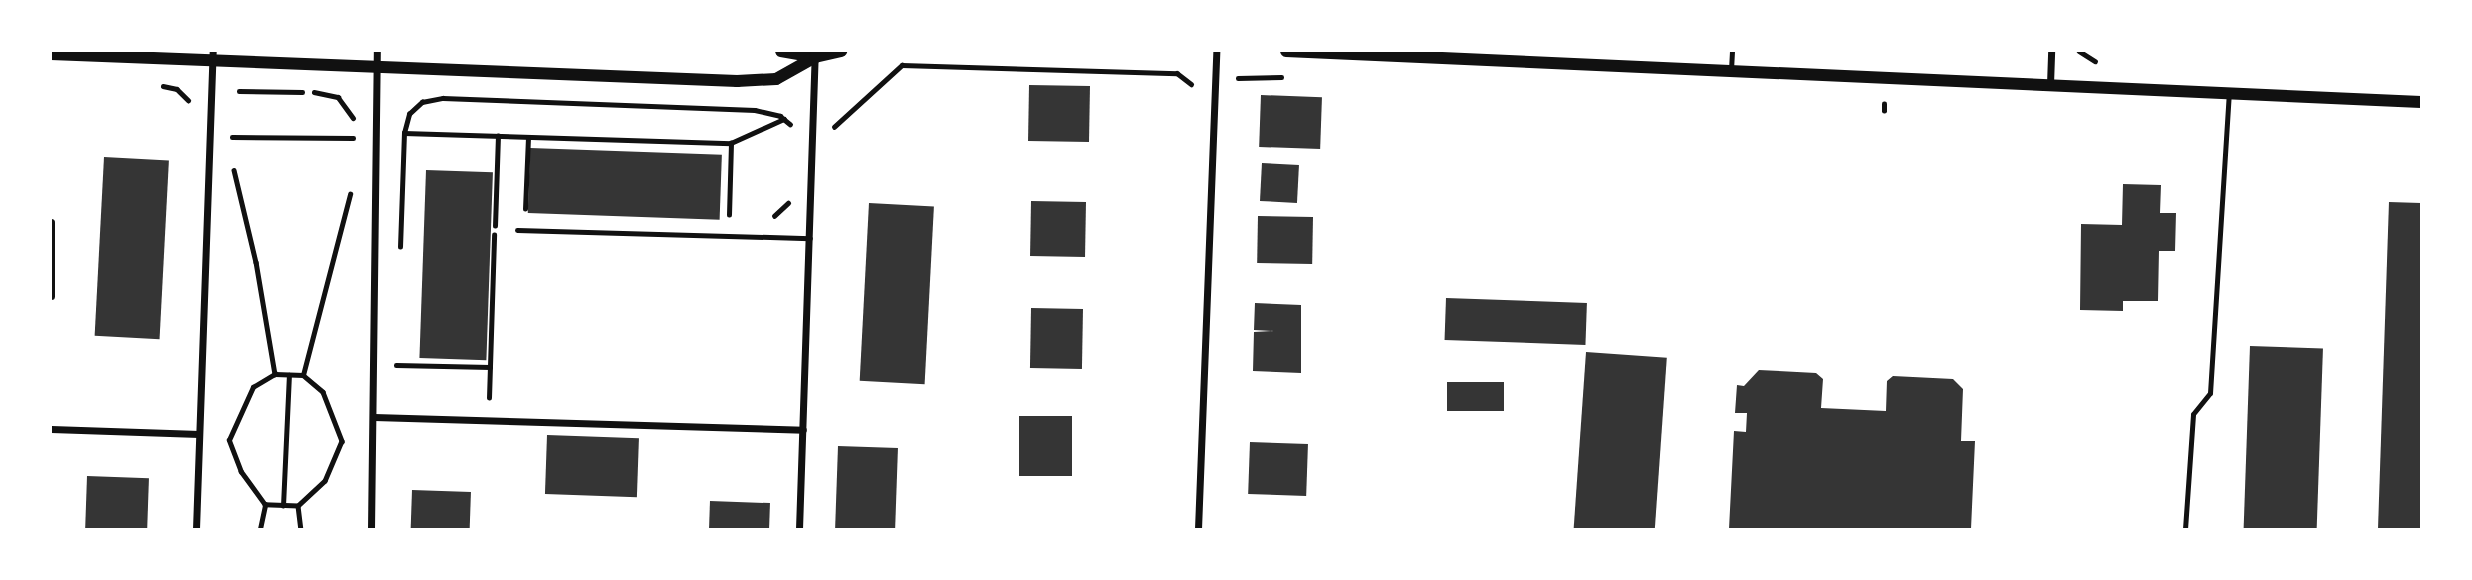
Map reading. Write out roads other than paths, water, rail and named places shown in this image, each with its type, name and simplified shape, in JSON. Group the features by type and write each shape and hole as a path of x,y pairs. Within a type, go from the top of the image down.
{"street":[{"path":"370,529 374,417 376,51"},
{"path":"780,51 815,54 841,51"},
{"path":"1198,529 1216,51"},
{"path":"1286,51 2421,102"},
{"path":"2050,84 2051,51"},
{"path":"51,54 213,56 378,66 737,81 776,79 815,54"},
{"path":"799,529 815,54"},
{"path":"196,529 213,56"},
{"path":"51,222 51,296"},
{"path":"374,417 803,430"},
{"path":"51,429 199,434"}],"lane":[{"path":"1731,70 1732,51"},
{"path":"2185,529 2193,414 2210,393 2230,92"},
{"path":"517,230 810,238"}]}
